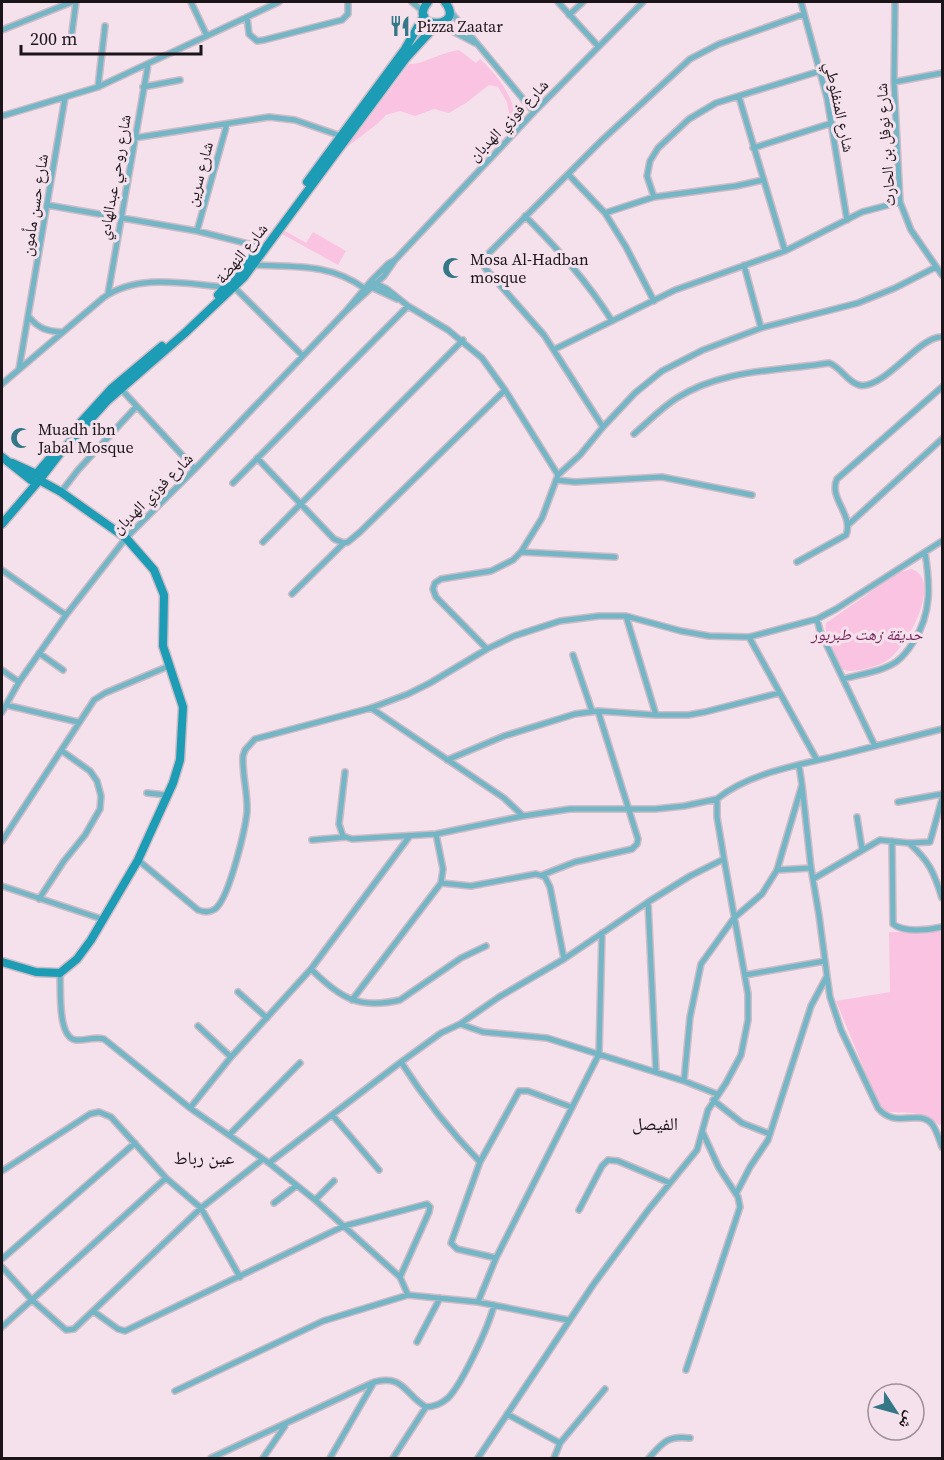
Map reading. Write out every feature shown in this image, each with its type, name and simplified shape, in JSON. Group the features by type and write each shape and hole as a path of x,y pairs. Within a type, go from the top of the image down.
{"street":[{"path":"2,30 74,2 72,32"},
{"path":"191,2 207,36"},
{"path":"2,116 98,87 279,2"},
{"path":"247,17 249,34 253,39 264,40 342,20 348,14 348,2"},
{"path":"412,2 429,22 438,24 477,45"},
{"name":"شارع النهضة","path":"36,478 112,388 254,265 405,49 428,2"},
{"path":"558,2 598,46"},
{"path":"569,15 583,2"},
{"name":"شارع فوزي الهدبان","path":"370,285 384,276 395,260 534,112 643,2"},
{"name":"شارع المنفلوطي","path":"801,2 832,123 847,220"},
{"name":"شارع نوفل بن الحارث","path":"895,2 894,82 900,202 911,230 942,274"},
{"path":"449,5 477,45 534,112"},
{"name":"شارع النهضة","path":"36,478 121,389 185,333 230,287 343,137 417,44 438,24 446,20 449,5"},
{"path":"603,427 555,350 524,310 488,272 484,264 487,255 663,82 690,59 719,44 804,14"},
{"path":"98,87 105,26"},
{"name":"شارع روحي عبدالهادي","path":"108,294 148,65"},
{"path":"654,197 647,176 648,167 658,148 689,118 717,103 820,71"},
{"path":"894,82 942,73"},
{"path":"143,87 180,80"},
{"path":"739,97 785,251"},
{"name":"شارع حسن مأمون","path":"19,369 65,98"},
{"path":"134,138 269,117 285,118 343,137"},
{"path":"753,148 832,123"},
{"name":"شارع سرين","path":"197,231 227,124"},
{"path":"568,174 605,213 626,247 654,301"},
{"path":"605,213 654,197 763,180"},
{"path":"555,350 687,286 785,251 870,209 900,202"},
{"path":"47,205 197,231 261,247"},
{"path":"525,216 560,251 612,321"},
{"name":"شارع فوزي الهدبان","path":"2,712 19,682 66,615 126,538 351,308 388,264 395,260"},
{"path":"254,265 323,268 370,285 397,298"},
{"path":"744,265 761,328"},
{"path":"487,649 436,597 433,587 441,579 491,571 513,560 521,552 542,518 557,478 635,393 662,371 703,350 761,328 858,303 895,288 936,267"},
{"path":"384,276 384,285 397,298 463,340 482,358 505,390 557,478 575,482 662,477 752,495"},
{"path":"2,384 108,294 120,288 141,283 230,287 303,356"},
{"path":"370,285 387,289"},
{"path":"233,483 408,306"},
{"path":"29,317 45,330 61,332"},
{"path":"634,434 674,400 695,389 726,378 765,370 813,367 829,363 856,384 866,385 902,363 932,338 942,337"},
{"path":"263,542 463,340"},
{"path":"797,562 842,539 848,530 849,524 835,492 837,479 942,387"},
{"path":"121,389 195,469"},
{"path":"292,594 344,543 360,532 505,390"},
{"path":"61,492 136,407"},
{"path":"849,524 942,439"},
{"path":"257,458 334,539 344,543"},
{"path":"2,962 36,972 60,973 77,959 91,940 138,860 180,760 183,726 180,692 169,666 163,639 165,607 162,588 154,570 126,538 61,492 5,460"},
{"path":"2,524 36,478"},
{"path":"138,860 198,910 207,912 215,910 228,890 247,813 243,756 249,743 261,736 371,708 420,689 487,649 514,636 560,621 599,616 626,616 700,634 748,637 817,619 942,541"},
{"path":"521,552 615,557"},
{"path":"843,679 895,663 918,635 927,612 929,598 925,552"},
{"path":"2,570 66,615"},
{"path":"626,616 656,715"},
{"path":"817,619 820,631 875,746"},
{"path":"748,637 817,760"},
{"path":"39,653 63,670"},
{"path":"441,883 471,886 542,875 575,862 632,849 637,844 638,839 629,808 573,655"},
{"path":"2,841 94,700 105,693 169,666"},
{"path":"2,670 19,682"},
{"path":"447,760 513,733 566,716 595,711 656,715 705,712 779,693"},
{"path":"6,705 78,722"},
{"path":"371,708 504,798 523,816"},
{"path":"312,840 346,837 371,839 409,837 570,809 667,807 717,799 736,785 800,765 942,729"},
{"path":"39,899 64,861 85,835 100,809 101,796 97,781 90,771 62,750"},
{"path":"800,765 811,868 830,997 841,1030 878,1108 892,1119 927,1119 935,1130 942,1147"},
{"path":"345,772 339,824 340,832 346,837"},
{"path":"684,1080 690,1017 701,964 734,918 762,894 777,870 802,785"},
{"path":"147,793 166,795"},
{"path":"898,802 942,794"},
{"path":"478,1458 568,1320 624,1242 697,1150 708,1110 741,1055 748,1020 745,975 717,817 717,799"},
{"path":"813,879 880,840 909,843 930,842 942,799"},
{"path":"857,817 862,849"},
{"path":"352,1000 441,883 443,869 436,834"},
{"path":"190,1108 231,1057 311,969 409,837"},
{"path":"892,841 893,924 898,928 909,929 942,927"},
{"path":"909,843 926,858 934,872 942,898"},
{"path":"2,1267 32,1300 66,1330 74,1329 201,1208 333,1116 441,1033 460,1024 499,997 564,959 690,876 724,859"},
{"path":"777,870 811,868"},
{"path":"542,875 548,879 564,959"},
{"path":"2,886 102,919"},
{"path":"648,902 656,1072"},
{"path":"478,1302 496,1258 599,1054 602,933"},
{"path":"311,969 341,996 352,1000 390,1002 400,1000 461,958 486,946"},
{"path":"745,975 825,961"},
{"path":"60,973 63,1027 69,1038 74,1040 97,1037 104,1039 190,1108 266,1161 315,1200 400,1277 408,1295"},
{"path":"736,1194 770,1134 811,1006 827,976"},
{"path":"238,992 267,1018"},
{"path":"460,1024 483,1032 547,1038 684,1080 717,1094"},
{"path":"198,1026 231,1057"},
{"path":"401,1062 461,1142 480,1162"},
{"path":"229,1135 300,1063"},
{"path":"496,1258 457,1249 451,1243 480,1162 519,1091 528,1091 571,1107"},
{"path":"713,1100 742,1123 770,1134"},
{"path":"2,1171 90,1114 99,1112 111,1117 166,1178 201,1208 240,1277"},
{"path":"333,1116 379,1170"},
{"path":"686,1370 740,1201 719,1168 703,1133"},
{"path":"2,1258 135,1143"},
{"path":"579,1210 602,1166 608,1160 618,1161 670,1183"},
{"path":"2,1327 166,1178"},
{"path":"315,1200 334,1181"},
{"path":"274,1203 296,1186"},
{"path":"93,1311 118,1329 125,1331 344,1226 427,1204 430,1207 429,1212 400,1277"},
{"path":"175,1391 323,1322 408,1295 478,1302 568,1320"},
{"path":"417,1342 440,1298"},
{"path":"393,1458 426,1407 442,1403 455,1389 486,1328 494,1305"},
{"path":"211,1458 374,1382 386,1380 397,1382 426,1407"},
{"path":"330,1458 374,1382"},
{"path":"554,1458 560,1443 605,1389"},
{"path":"507,1414 560,1443"},
{"path":"263,1458 286,1424"},
{"path":"649,1458 667,1440 676,1437 690,1438"}],"green space":[{"path":"459,50 476,63 480,59 500,82 514,109 510,118 507,102 498,87 489,85 449,113 434,109 415,116 400,111 386,115 347,147 409,64 420,63"},
{"path":"285,231 306,243 313,232 346,251 338,265 282,234"},
{"name":"حديقة زهت طبربور","path":"911,569 920,575 924,585 923,599 912,629 904,642 895,654 881,664 855,671 841,669 828,639 826,623 898,573"},
{"path":"889,932 942,932 942,1124 939,1125 932,1119 918,1114 881,1110 836,1001 890,992"}],"place":[{"name":"Pizza Zaatar","path":"400,26"},
{"name":"Mosa Al-Hadban mosque","path":"453,268"},
{"name":"Muadh ibn Jabal Mosque","path":"21,438"}],"district":[{"name":"الفيصل","path":"655,1124"},
{"name":"عين رباط","path":"204,1158"}]}
